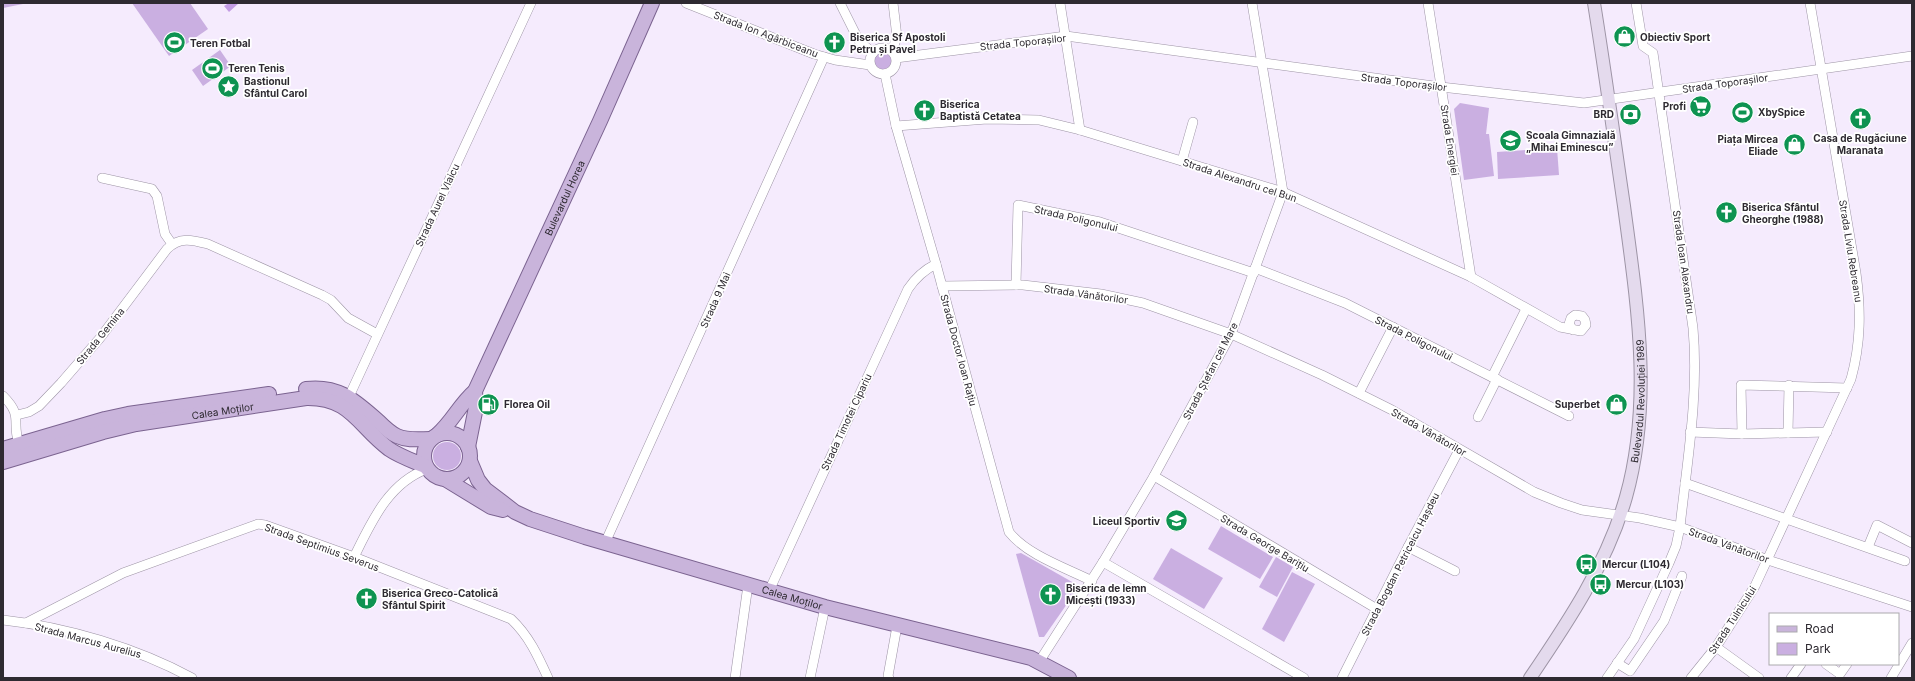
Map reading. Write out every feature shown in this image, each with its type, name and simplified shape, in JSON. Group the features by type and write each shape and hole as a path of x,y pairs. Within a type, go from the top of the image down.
{"main road":[{"name":"Bulevardul Horea","path":"475,391 597,128 652,3"},
{"name":"Bulevardul Revoluției 1989","path":"1530,678 1583,599 1620,516 1627,496 1638,441 1642,368 1639,316 1594,3"},
{"name":"Calea Moților","path":"3,449 105,419 166,408 310,389 331,389 346,402 397,436 410,439 434,437 444,433 458,436 469,454 478,480 484,489 515,512"},
{"path":"426,467 424,451 434,437 449,425 464,400 475,391"},
{"path":"445,479 456,477 462,473 469,454 476,407 475,391"},
{"name":"Calea Moților","path":"3,462 103,432 172,418 306,398 346,402 389,449 426,467 435,476 445,479 491,507 515,512 566,532 825,607 897,626 1020,655 1039,662 1069,678"}],"street":[{"name":"Strada Aurel Vlaicu","path":"346,402 530,3"},
{"name":"Strada Ion Agârbiceanu","path":"686,3 824,57 847,63 870,65"},
{"path":"840,3 859,41 873,53"},
{"path":"893,3 897,37 894,55 895,66 889,73 885,74 874,71 870,65 873,53 880,48 888,49 894,55"},
{"path":"1060,3 1080,130"},
{"name":"Strada Ștefan cel Mare","path":"1039,662 1092,581 1154,476 1231,334 1283,192 1252,3"},
{"name":"Strada Energiei","path":"1428,3 1471,277"},
{"name":"Strada Ioan Alexandru","path":"1607,678 1634,639 1676,546 1680,527 1695,386 1696,359 1693,328 1660,92 1653,53 1643,46 1636,3"},
{"name":"Strada Liviu Rebreanu","path":"1768,560 1847,388 1856,359 1859,339 1859,294 1820,70 1810,3"},
{"name":"Strada Toporașilor","path":"894,55 1066,36 1442,87 1572,103 1609,100 1912,56"},
{"name":"Strada 9 Mai","path":"605,543 824,57"},
{"name":"Strada Doctor Ioan Rațiu","path":"885,74 896,126 936,264 1009,532 1026,548 1092,581"},
{"name":"Strada Alexandru cel Bun","path":"896,126 987,119 1040,120 1080,130 1283,192 1471,277 1560,327 1571,325"},
{"path":"1182,161 1193,122"},
{"path":"102,178 152,189 157,196 166,234 172,244 181,240 190,240 208,244 331,300 348,318 377,334"},
{"name":"Strada Poligonului","path":"1016,285 1018,205 1100,222 1254,271 1345,303 1569,416"},
{"name":"Strada Gemina","path":"17,415 29,412 39,406 61,383 100,338 172,244"},
{"name":"Strada Timotei Cipariu","path":"769,591 908,288 915,278 936,264"},
{"name":"Strada Vânătorilor","path":"942,286 1016,285 1122,298 1143,303 1231,334 1359,392 1459,450 1534,492 1548,498 1582,510 1640,518 1680,527 1768,560 1912,607"},
{"path":"1478,417 1526,309"},
{"path":"1359,392 1394,328"},
{"path":"1742,434 1741,385 1789,385 1847,388"},
{"path":"1788,433 1789,385"},
{"path":"3,396 17,415 16,436 19,444"},
{"path":"1690,432 1742,434 1826,432"},
{"name":"Strada Bogdan Petriceicu Hașdeu","path":"1342,678 1459,450"},
{"path":"354,557 374,517 384,502 400,484 426,467"},
{"name":"Strada George Barițiu","path":"1154,476 1377,609"},
{"path":"1685,483 1905,561"},
{"name":"Strada Septimius Severus","path":"26,623 123,573 258,524 265,525 354,557 511,619 523,629 533,644 548,678"},
{"path":"1868,547 1877,525 1912,543"},
{"path":"1408,547 1455,571"},
{"name":"Strada Tulnicului","path":"1692,678 1716,648 1755,586 1768,560"},
{"path":"1103,562 1304,678"},
{"path":"1617,663 1630,671 1664,622 1682,576"},
{"path":"735,678 748,585"},
{"path":"810,678 825,607"},
{"name":"Strada Marcus Aurelius","path":"3,620 26,623 134,651 167,664 192,678"},
{"path":"889,678 888,676 897,626"},
{"path":"1899,661 1912,643"},
{"path":"1716,648 1759,678"},
{"path":"1791,678 1800,665"},
{"path":"1827,665 1840,674 1846,665"},
{"path":"1890,678 1895,666"}],"green space":[{"path":"3,3 28,3 3,8"},
{"name":"Teren Fotbal","path":"132,3 190,3 208,29 169,56"},
{"name":"Teren Tenis","path":"220,50 231,66 203,86 192,70"},
{"path":"883,52 889,55 892,61 889,67 883,70 877,67 874,61 877,55"},
{"path":"1460,103 1489,108 1486,134 1489,134 1494,176 1464,180 1454,109"},
{"path":"1557,148 1559,175 1498,179 1497,152"},
{"path":"447,442 457,446 461,456 457,466 447,470 437,466 433,456 437,446"},
{"path":"1221,526 1273,557 1260,579 1208,549"},
{"path":"1171,548 1223,578 1204,609 1153,579"},
{"path":"1021,553 1074,583 1076,591 1044,637 1039,637 1016,554"},
{"path":"1276,557 1293,567 1277,597 1259,587"},
{"path":"1292,572 1315,584 1284,642 1262,629"}],"shaded area":[{"path":"229,3 239,3 229,12 224,6"}],"place":[{"name":"Obiectiv Sport","path":"1624,37"},
{"name":"Teren Fotbal","path":"174,43"},
{"name":"Biserica Sf Apostoli Petru și Pavel","path":"834,43"},
{"name":"Teren Tenis","path":"212,68"},
{"name":"Bastionul Sfântul Carol","path":"228,87"},
{"name":"Profi","path":"1701,106"},
{"name":"Biserica Baptistă Cetatea","path":"924,110"},
{"name":"XbySpice","path":"1743,112"},
{"name":"BRD","path":"1630,114"},
{"name":"Casa de Rugăciune Maranata","path":"1860,118"},
{"name":"Școala Gimnazială „Mihai Eminescu”","path":"1510,141"},
{"name":"Piața Mircea Eliade","path":"1794,145"},
{"name":"Biserica Sfântul Gheorghe (1988)","path":"1727,213"},
{"name":"Florea Oil","path":"489,404"},
{"name":"Superbet","path":"1616,404"},
{"name":"Liceul Sportiv","path":"1176,521"},
{"name":"Mercur (L104)","path":"1587,564"},
{"name":"Mercur (L103)","path":"1601,584"},
{"name":"Biserica de lemn Micești (1933)","path":"1051,594"},
{"name":"Biserica Greco-Catolică Sfântul Spirit","path":"366,599"}]}
